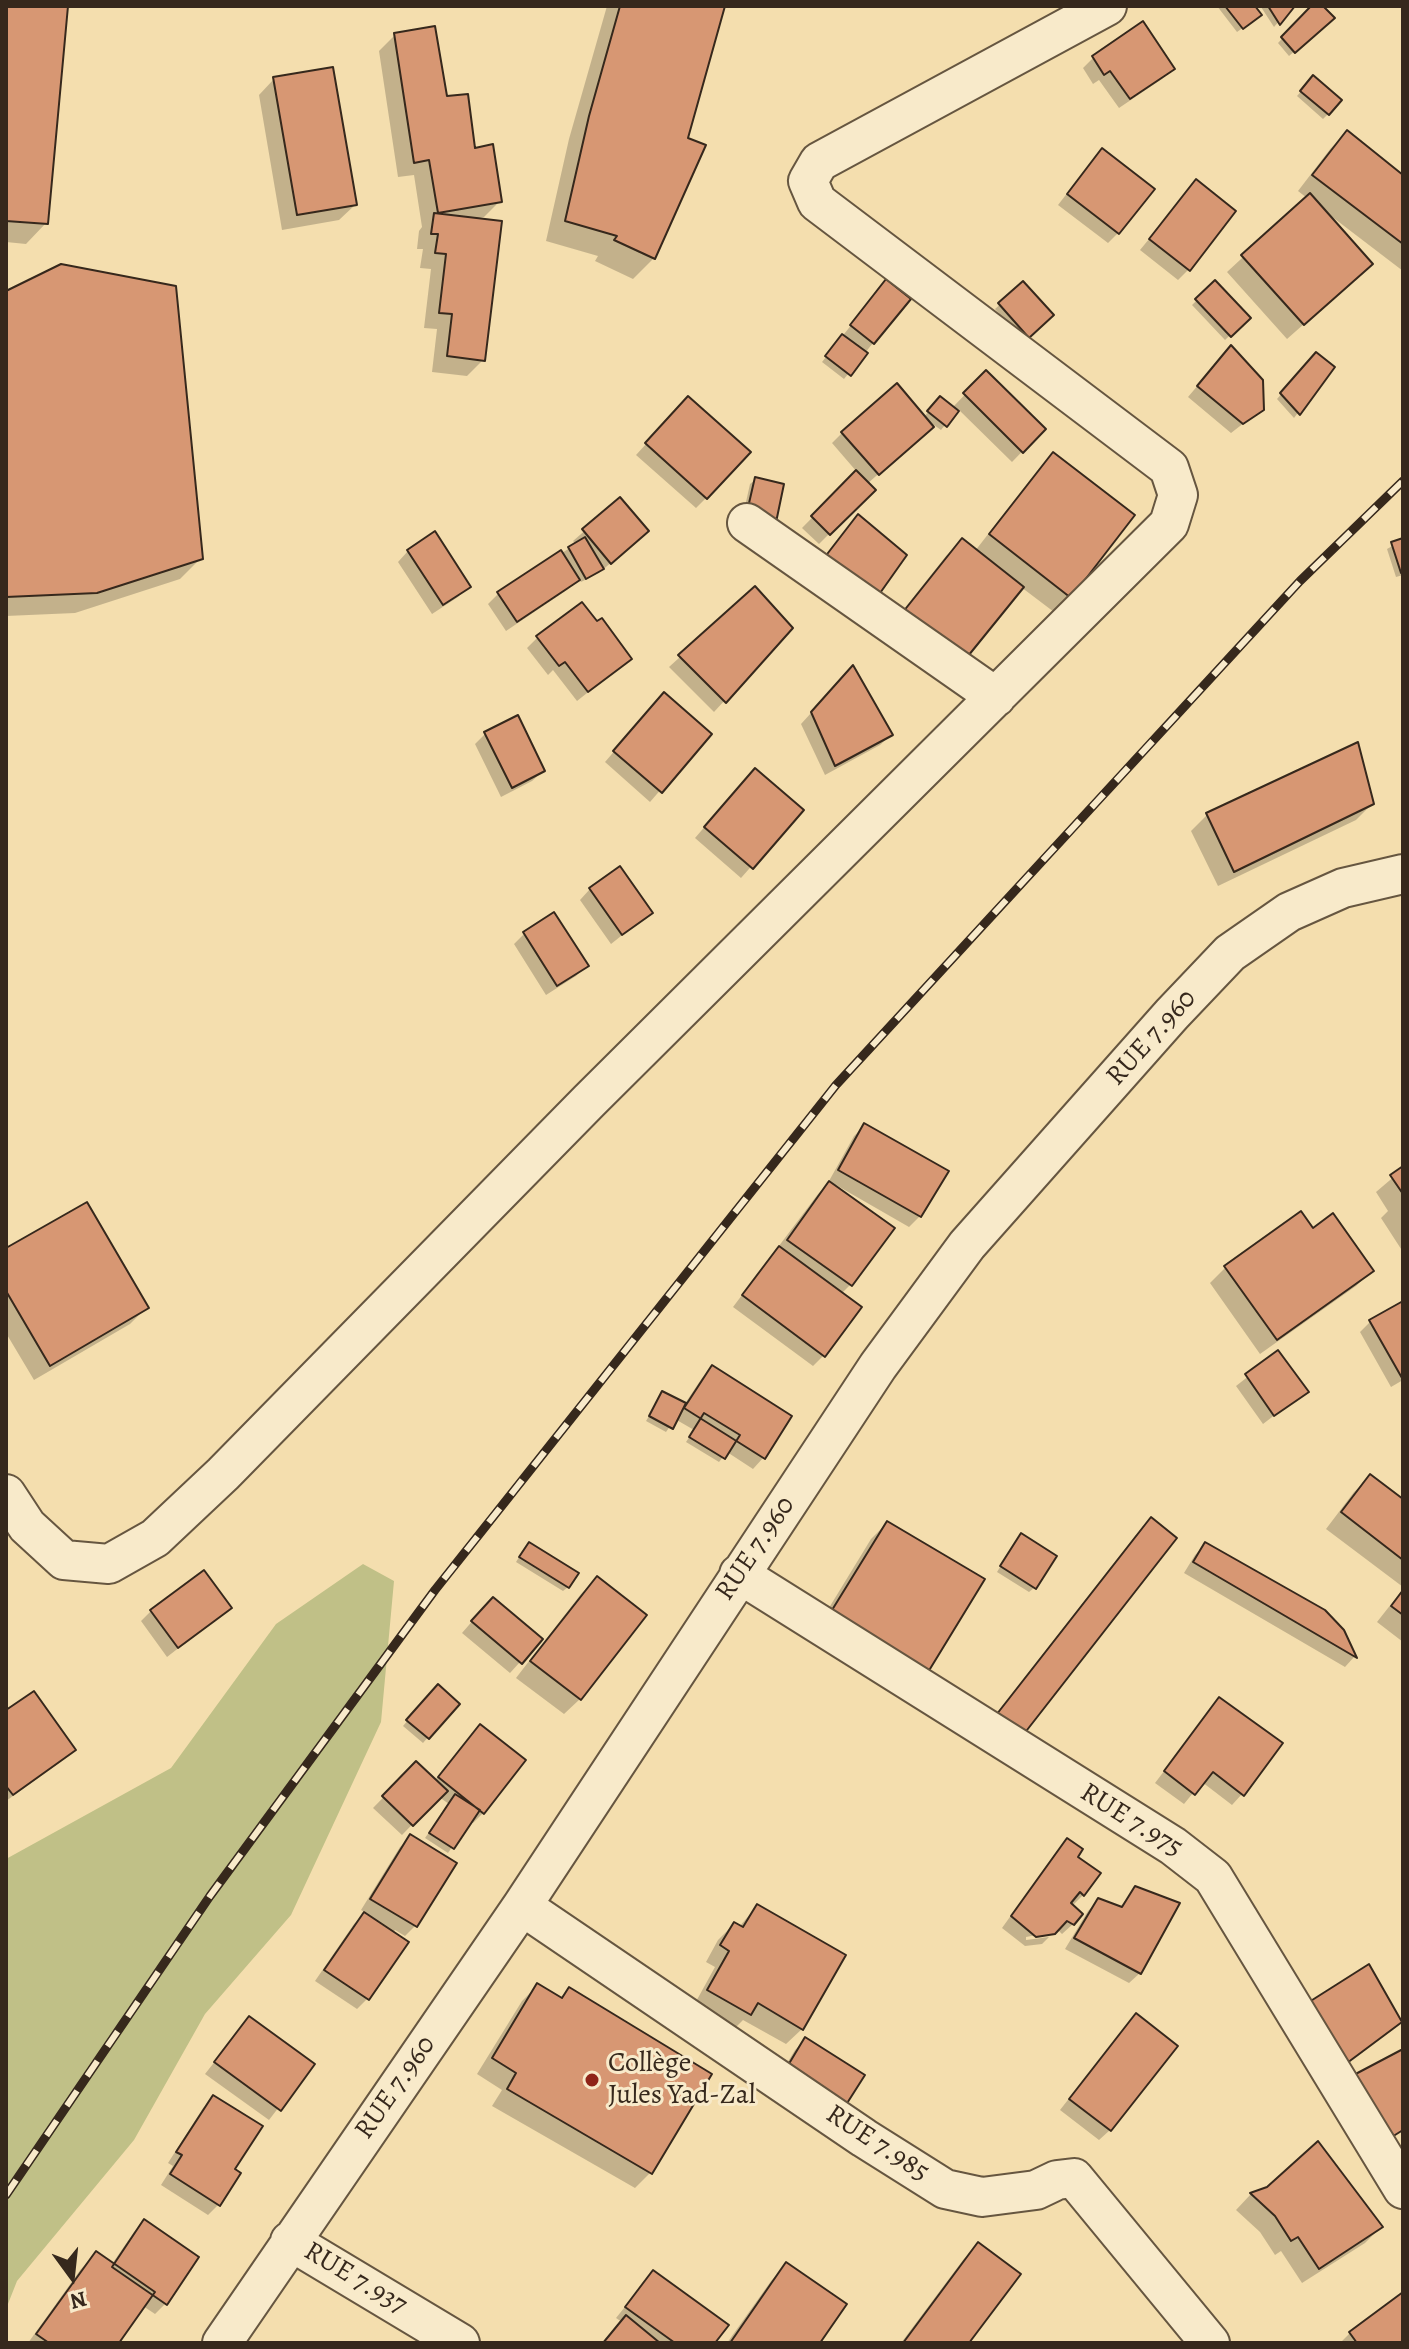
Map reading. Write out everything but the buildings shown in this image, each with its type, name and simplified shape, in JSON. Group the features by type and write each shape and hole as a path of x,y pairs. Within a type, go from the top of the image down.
{"street":[{"path":"6,1494 27,1526 64,1560 109,1564 155,1538 223,1474 589,1101 1169,524 1178,495 1169,468 817,202 808,181 819,162 1107,6"},
{"path":"747,523 996,697"},
{"name":"RUE 7.960","path":"222,2343 522,1906 878,1366 967,1245 1230,953 1289,912 1343,888 1403,874"},
{"name":"RUE 7.975","path":"739,1574 1173,1846 1213,1877 1403,2189"},
{"name":"RUE 7.985","path":"522,1906 864,2138 945,2189 982,2197 1036,2190 1057,2180 1074,2178 1210,2343"},
{"name":"RUE 7.937","path":"290,2241 460,2343"}],"green space":[{"path":"363,1564 394,1581 381,1722 291,1915 205,2014 134,2140 17,2281 6,2309 6,1859 171,1768 276,1624"}],"railway":[{"path":"6,2195 210,1896 435,1590 836,1085 1300,581 1403,481"}],"place":[{"name":"Collège Jules Yad-Zal","path":"592,2080"}]}
